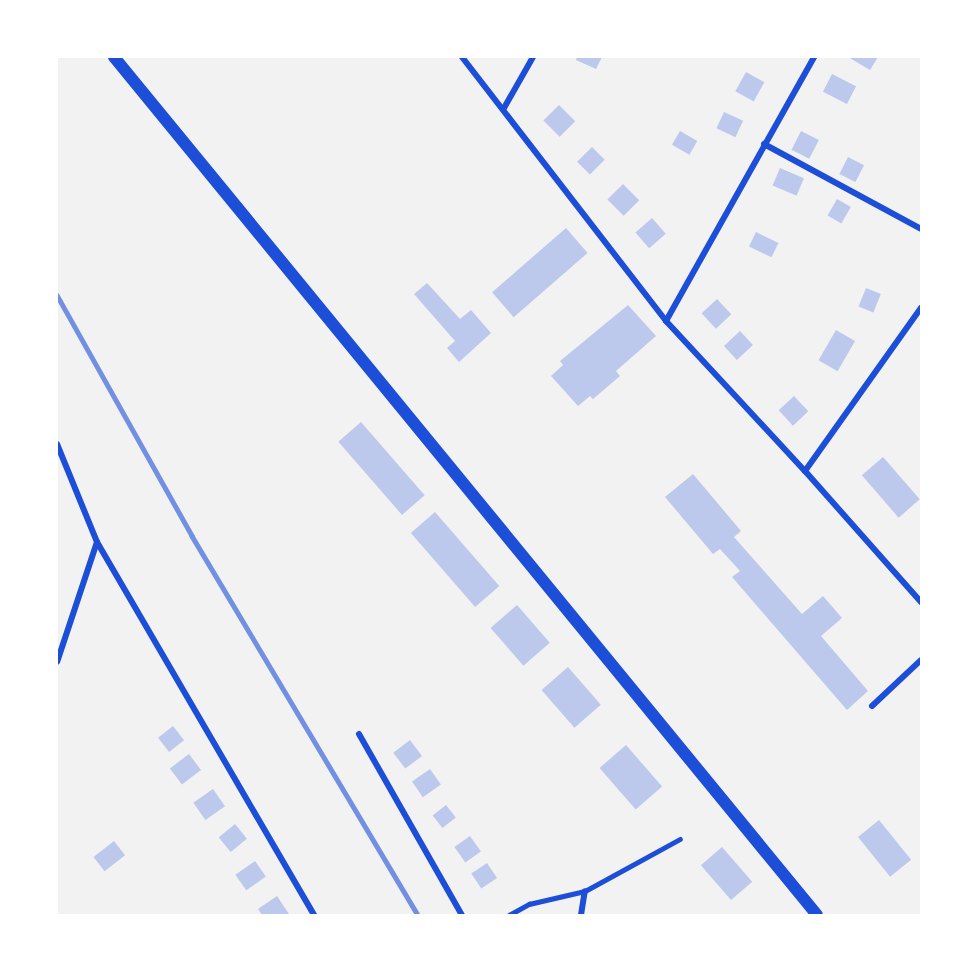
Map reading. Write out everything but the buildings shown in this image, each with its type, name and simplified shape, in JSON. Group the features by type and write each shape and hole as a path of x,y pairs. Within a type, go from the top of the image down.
{"main road":[{"path":"114,57 817,915"}],"street":[{"path":"462,57 504,108 666,321 805,471 921,602"},
{"path":"504,108 533,57"},
{"path":"666,321 814,57"},
{"path":"764,144 921,229"},
{"path":"805,471 921,308"},
{"path":"57,444 97,542 314,915"},
{"path":"57,662 97,542"},
{"path":"872,706 921,660"},
{"path":"358,734 462,915"},
{"path":"581,915 585,891"}],"lane":[{"path":"509,915 529,904 585,891 680,839"}],"railway":[{"path":"57,295 192,536 418,915"}]}
